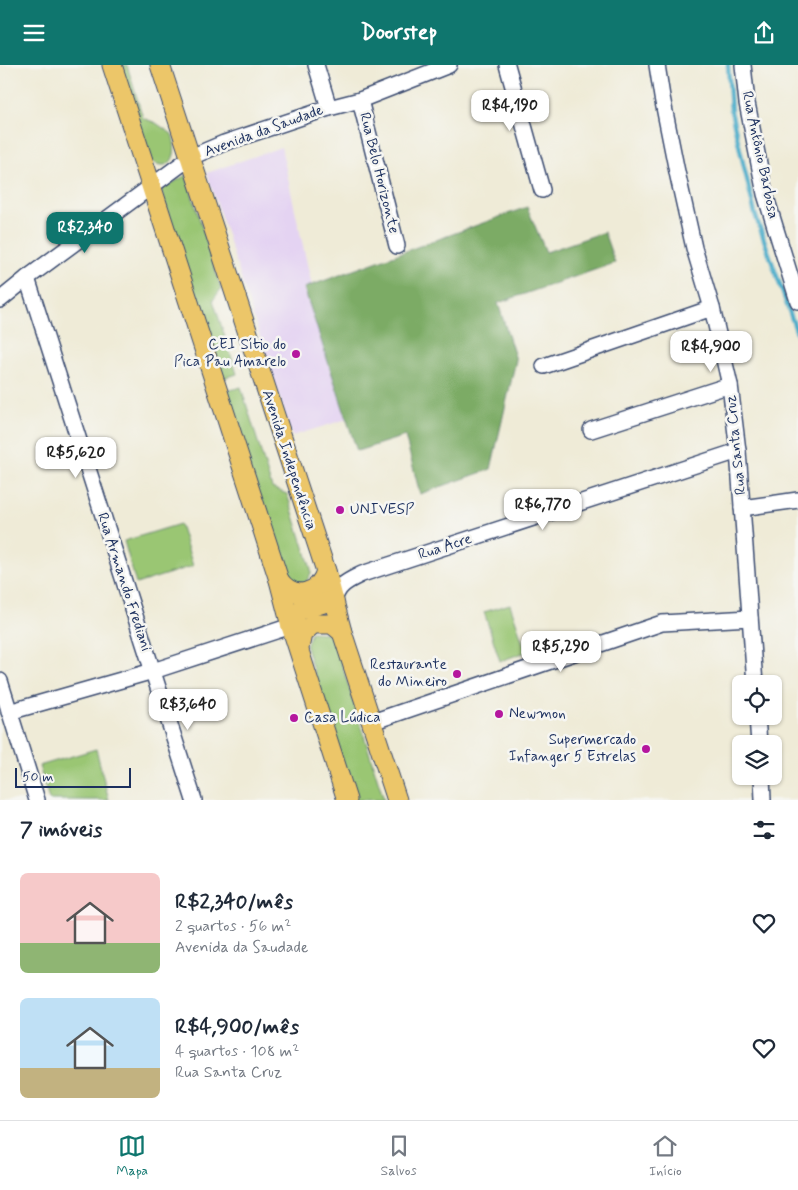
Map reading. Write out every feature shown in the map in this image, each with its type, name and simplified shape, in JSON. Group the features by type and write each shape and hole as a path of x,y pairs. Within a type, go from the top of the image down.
{"main road":[{"path":"112,65 279,580 291,626 347,800"},
{"name":"Avenida Independência","path":"160,65 326,571 342,631 397,800"},
{"path":"279,580 283,586 291,591 306,592 318,587 322,583 326,571"},
{"path":"291,626 298,611 334,600"},
{"path":"299,648 302,634 313,624 332,624 342,631"}],"street":[{"path":"316,65 329,108"},
{"name":"Avenida da Saudade","path":"0,300 191,157 224,143 329,108 360,100 449,65"},
{"path":"507,65 542,190"},
{"name":"Rua Santa Cruz","path":"657,65 676,172 730,385 738,451 754,675"},
{"name":"Rua Antônio Barbosa","path":"743,65 747,103 765,194 798,301"},
{"name":"Rua Belo Horizonte","path":"360,100 397,246"},
{"name":"Rua Armando Frediani","path":"27,278 194,800"},
{"path":"544,366 712,308"},
{"path":"591,430 730,385"},
{"name":"Rua Acre","path":"334,600 337,591 344,584 362,574 738,451"},
{"path":"742,508 798,500"},
{"path":"372,722 662,623 750,618"},
{"path":"9,712 153,671 291,626"},
{"path":"0,681 37,800"},
{"path":"763,785 764,800"}],"shaded area":[{"name":"CEI Sítio do Pica Pau Amarelo","path":"281,147 312,286 304,289 347,419 292,436 207,173"}],"green space":[{"path":"117,65 127,65 143,118 156,123 172,134 175,149 172,160 168,164 157,164 149,160"},
{"path":"186,175 221,289 213,300 237,374 218,380 161,190"},
{"path":"527,207 546,252 604,232 615,263 498,303 516,360 491,469 420,494 405,436 357,451 304,288"},
{"path":"241,387 272,488 287,494 311,569 305,584 286,583 223,392"},
{"path":"180,524 193,566 136,584 124,541"},
{"path":"510,604 526,652 500,661 484,612"},
{"path":"311,632 328,633 333,636 384,800 353,800 306,647"},
{"path":"96,749 109,800 49,800 39,766"}],"waterway":[{"path":"728,65 731,111 755,214 798,336"}],"place":[{"name":"CEI Sítio do Pica Pau Amarelo","path":"296,354"},
{"name":"UNIVESP","path":"340,510"},
{"name":"Restaurante do Mineiro","path":"457,674"},
{"name":"Newmon","path":"499,714"},
{"name":"Casa Lúdica","path":"294,718"},
{"name":"Supermercado Infanger 5 Estrelas","path":"646,749"}]}
